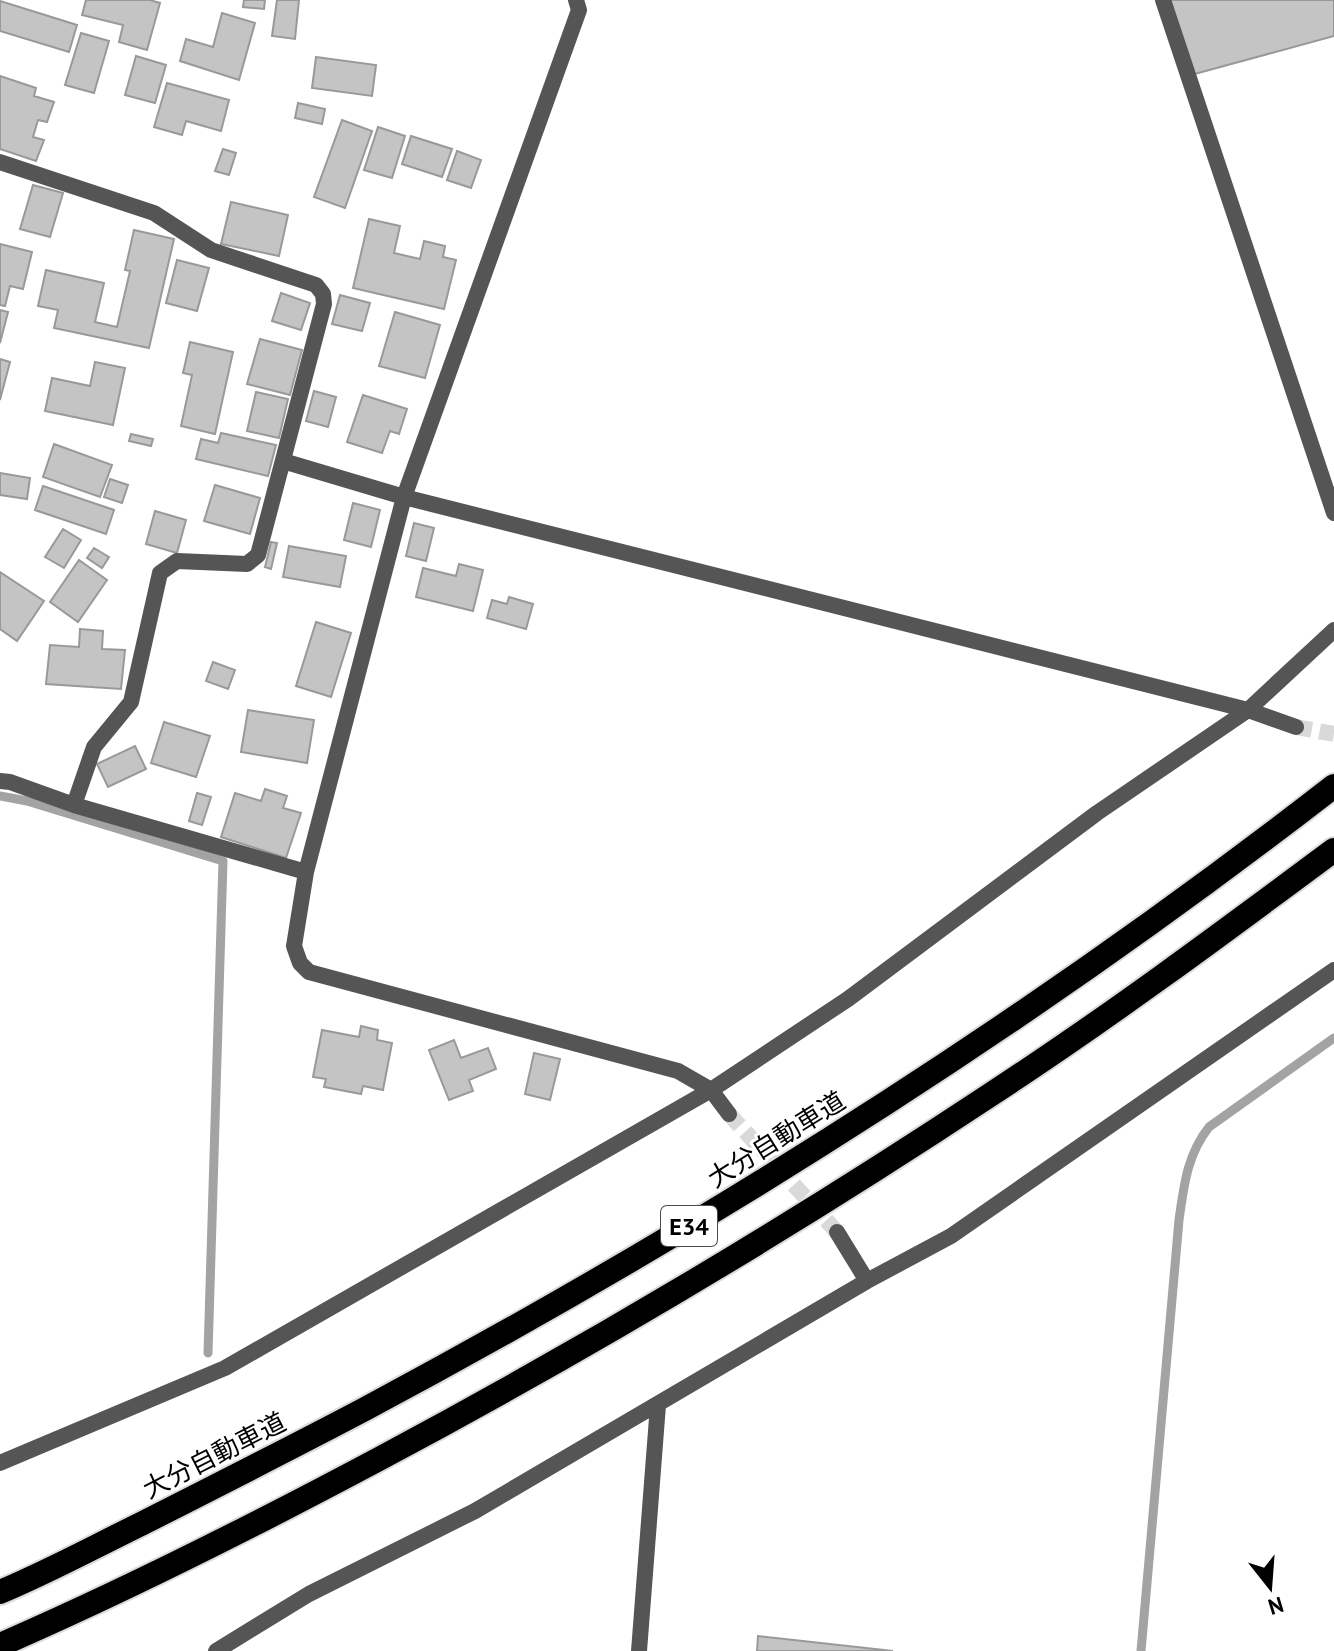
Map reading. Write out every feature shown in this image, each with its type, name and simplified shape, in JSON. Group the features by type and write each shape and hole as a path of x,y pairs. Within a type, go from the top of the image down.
{"highway":[{"name":"大分自動車道","path":"0,1592 273,1458 500,1337 653,1248 811,1152 967,1050 1142,928 1334,786"},
{"name":"E34","path":"0,1645 52,1623 296,1503 521,1383 682,1290 993,1094 1173,970 1334,850"}],"street":[{"path":"576,0 579,10 404,497 306,872 294,946 300,963 309,972 678,1071 711,1090 729,1114"},
{"path":"1163,0 1334,513"},
{"path":"0,162 154,213 211,250 316,285 323,294 324,304 258,555 247,564 177,561 160,573 131,702 94,747 74,805"},
{"path":"283,461 404,497 1248,710 1296,727"},
{"path":"0,1463 225,1368 711,1090 848,999 1097,813 1248,710 1334,630"},
{"path":"0,781 306,872"},
{"path":"216,1651 309,1594 475,1511 867,1281 951,1236 1334,970"},
{"path":"837,1232 867,1281"},
{"path":"639,1651 658,1405"}],"building":[{"path":"86,0 150,0 160,3 147,50 119,42 123,25 82,15"},
{"path":"244,0 265,0 264,9 243,7"},
{"path":"277,0 299,0 295,39 272,36"},
{"path":"1170,0 1334,0 1334,36 1191,75"},
{"path":"0,1 77,25 69,52 0,31"},
{"path":"222,13 255,23 239,80 180,61 186,39 213,47"},
{"path":"81,33 109,41 94,93 65,85"},
{"path":"136,56 166,65 155,103 125,95"},
{"path":"316,57 376,65 372,96 312,88"},
{"path":"0,76 36,88 34,96 54,102 47,122 38,120 33,137 44,140 36,161 0,149"},
{"path":"167,83 229,100 221,131 186,121 182,135 154,127"},
{"path":"298,103 325,109 322,124 295,118"},
{"path":"342,120 372,131 345,208 314,197"},
{"path":"378,127 405,136 392,178 364,170"},
{"path":"411,136 452,149 442,177 402,164"},
{"path":"223,149 236,153 229,175 215,171"},
{"path":"457,151 481,160 471,188 447,180"},
{"path":"33,185 63,193 50,237 20,229"},
{"path":"231,202 288,215 279,256 221,244"},
{"path":"369,219 400,226 394,253 420,259 424,241 445,246 443,257 456,260 444,309 353,288"},
{"path":"134,230 174,239 149,348 54,328 58,310 38,306 46,270 104,283 95,322 117,327 130,271 125,270"},
{"path":"0,244 32,252 23,289 10,286 5,306 0,305"},
{"path":"177,260 209,268 197,311 166,303"},
{"path":"281,293 310,303 301,330 272,321"},
{"path":"340,295 370,303 362,331 332,324"},
{"path":"0,310 8,312 0,343"},
{"path":"395,312 440,325 425,378 379,366"},
{"path":"260,339 302,350 290,395 247,384"},
{"path":"190,342 233,352 215,434 181,426 192,375 183,373"},
{"path":"0,359 10,362 0,400"},
{"path":"95,362 125,368 113,425 45,411 52,378 90,386"},
{"path":"314,391 336,397 328,427 306,421"},
{"path":"256,392 288,399 279,438 247,431"},
{"path":"363,395 407,409 399,434 390,431 382,453 347,442"},
{"path":"221,433 276,445 268,476 196,459 201,439 218,443"},
{"path":"131,434 153,439 151,446 129,441"},
{"path":"54,444 112,465 100,497 43,477"},
{"path":"0,473 30,478 27,499 0,495"},
{"path":"110,479 128,485 122,503 104,497"},
{"path":"215,485 260,498 250,534 204,521"},
{"path":"43,486 114,510 106,534 35,510"},
{"path":"353,503 380,510 371,547 344,540"},
{"path":"155,511 186,520 177,553 146,544"},
{"path":"414,523 434,528 426,561 406,556"},
{"path":"63,529 81,540 64,568 45,557"},
{"path":"271,542 277,543 271,569 265,567"},
{"path":"289,546 346,556 340,587 283,577"},
{"path":"94,548 109,557 102,568 87,558"},
{"path":"79,560 107,580 78,622 50,602"},
{"path":"459,564 483,570 473,611 416,597 423,568 456,576"},
{"path":"0,572 44,601 17,641 0,629"},
{"path":"509,597 533,604 526,629 487,618 492,600 507,604"},
{"path":"316,622 351,633 331,697 296,686"},
{"path":"80,629 103,631 102,649 125,650 121,689 46,684 50,645 79,647"},
{"path":"213,662 235,670 228,689 206,681"},
{"path":"248,710 314,720 307,763 241,752"},
{"path":"164,722 210,736 196,777 151,763"},
{"path":"135,746 146,769 108,787 97,764"},
{"path":"265,789 287,796 283,808 301,813 286,858 221,837 235,793 261,801"},
{"path":"197,793 211,797 202,825 189,821"},
{"path":"361,1026 378,1030 377,1040 392,1043 383,1090 363,1086 361,1094 324,1087 326,1079 313,1077 322,1030 359,1037"},
{"path":"454,1040 461,1058 488,1048 496,1069 469,1080 473,1091 449,1100 429,1050"},
{"path":"534,1053 560,1059 550,1100 525,1094"},
{"path":"758,1636 893,1651 757,1651"}],"waterway":[{"path":"0,796 27,801 223,861 208,1353"},
{"path":"1141,1651 1179,1220 1191,1160 1209,1127 1334,1038"}],"tunnel":[{"path":"1296,727 1334,734"},
{"path":"729,1114 837,1232"}]}
